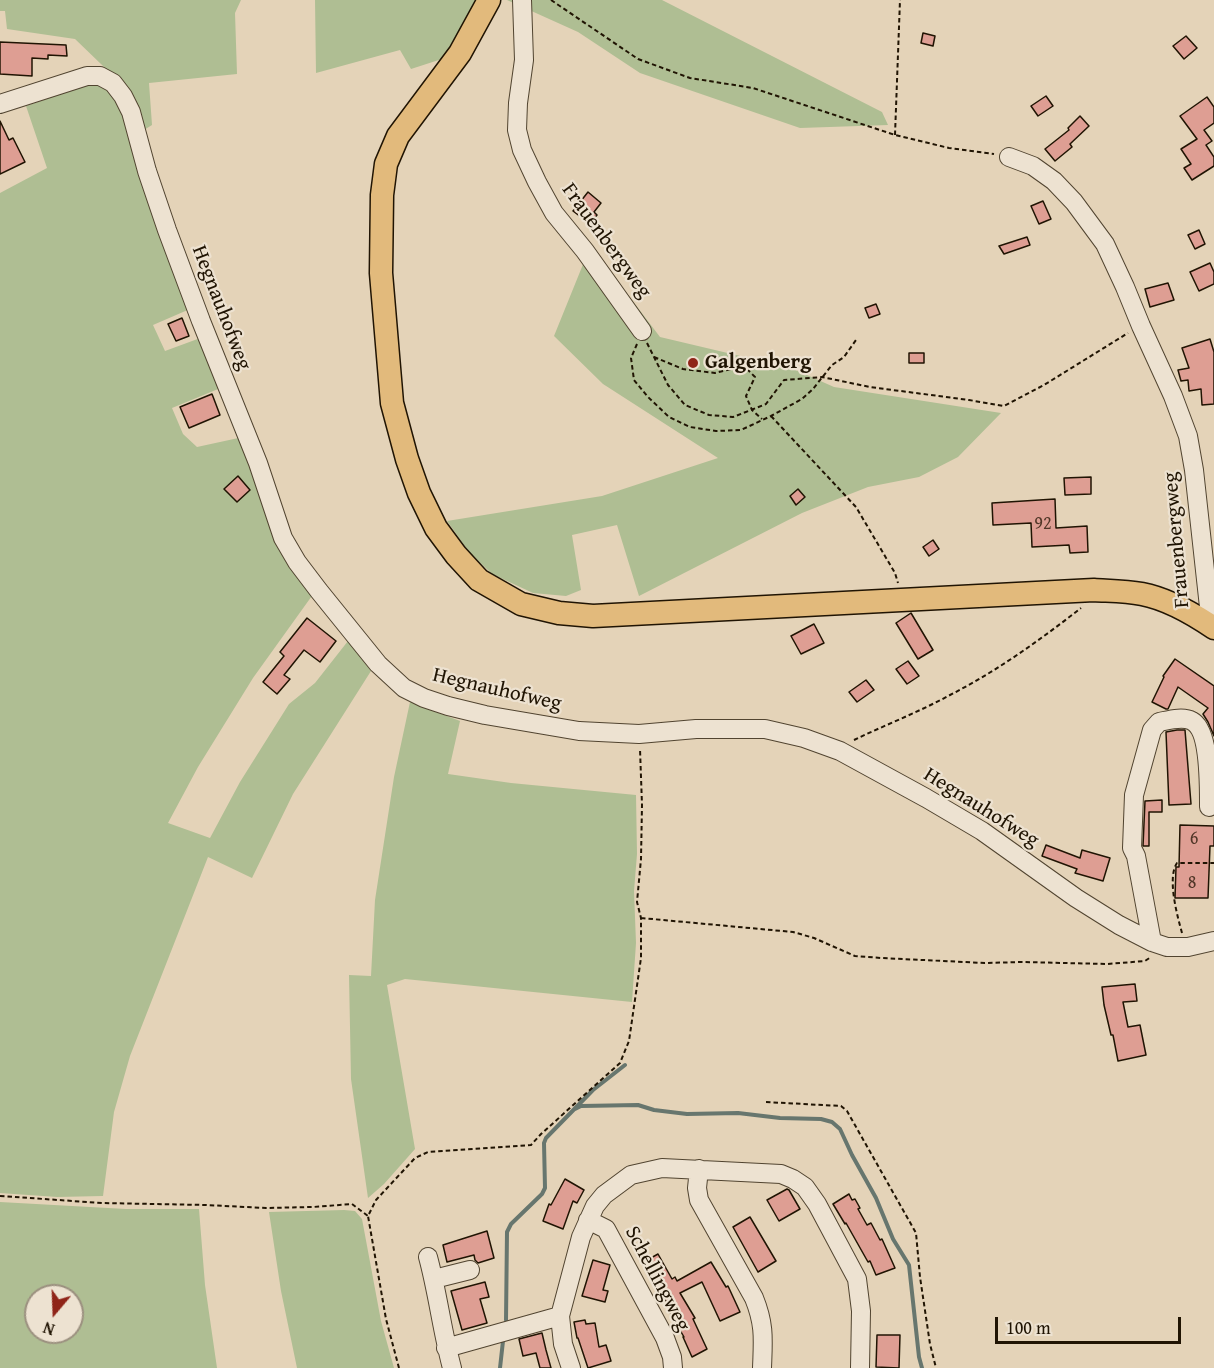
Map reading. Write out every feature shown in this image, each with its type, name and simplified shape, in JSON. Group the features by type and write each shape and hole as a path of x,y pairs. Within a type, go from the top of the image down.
{"main road":[{"path":"489,0 460,53 398,135 386,164 382,195 381,273 392,403 406,459 436,528 479,580 521,604 559,613 593,616 1094,590 1142,594 1183,609 1209,625"}],"street":[{"name":"Frauenbergweg","path":"522,0 524,60 518,103 518,130 522,150 554,213 585,251 642,331"},
{"name":"Hegnauhofweg","path":"0,104 87,76 100,76 113,83 123,96 131,112 147,171 171,240 258,463 283,538 302,569 378,664 405,688 424,698 448,706 485,715 579,731 639,734 696,729 765,729 804,738 840,751 927,798 982,831 1076,898 1119,925 1168,945"},
{"name":"Frauenbergweg","path":"1009,157 1033,166 1054,181 1074,202 1105,244 1173,396 1188,436 1194,470 1209,625"},
{"path":"1209,807 1208,760 1200,729 1192,721 1179,719 1159,722 1152,730 1134,795 1132,848 1168,945 1214,941"},
{"path":"571,1368 563,1344 560,1316 588,1220 604,1195 631,1175 662,1168 780,1174 805,1187 817,1204 857,1279 861,1311 860,1368"},
{"path":"699,1169 697,1188 699,1200 760,1312 763,1327 762,1368"},
{"name":"Schellingweg","path":"588,1220 606,1229 665,1338 672,1357 673,1368"},
{"path":"428,1257 452,1368"},
{"path":"434,1279 470,1270"},
{"path":"446,1348 560,1316"}],"path":[{"path":"551,0 638,59 690,78 753,88 895,135 949,148 1009,157"},
{"path":"895,135 900,0"},
{"path":"762,420 752,410 746,396 755,377 744,366 715,373 683,369 654,357 668,385 686,405 709,415 733,417 752,410 766,404 784,380 822,377 870,387 1004,406 1141,326"},
{"path":"642,331 631,358 634,380 669,417 690,427 716,432 741,430 801,399 813,389 832,365 844,357 856,340"},
{"path":"771,416 856,507 895,573 902,601"},
{"path":"840,751 848,743 950,696 1000,667 1085,605 1094,590"},
{"path":"399,1368 386,1319 368,1215 376,1200 415,1158 428,1152 531,1145 620,1063 629,1041 641,958 641,918 637,902 642,805 639,734"},
{"path":"641,918 793,932 814,938 855,956 985,963 1107,964 1145,961 1168,945 1174,901 1173,869 1177,862 1214,863"},
{"path":"766,1102 841,1106 847,1111 916,1233 930,1344 936,1368"},
{"path":"0,1196 102,1203 266,1208 352,1204 368,1215"}],"green space":[{"path":"0,0 241,0 235,13 237,74 149,83 152,125 144,130 128,90 75,39 7,29 5,11 0,11"},
{"path":"315,0 481,0 448,57 411,69 400,50 316,73"},
{"path":"507,0 662,0 882,112 888,125 800,128 640,73 578,32"},
{"path":"88,84 102,84 121,102 190,309 153,325 165,351 203,337 223,387 172,408 183,434 197,447 243,437 314,593 253,678 198,767 168,823 210,838 240,782 289,704 315,683 348,641 371,671 293,794 252,878 208,857 130,1056 114,1112 103,1196 57,1197 0,1193 0,193 47,168 26,106"},
{"path":"594,250 660,337 791,368 834,387 1001,413 958,457 919,477 868,487 802,513 639,596 617,525 572,535 581,590 566,596 533,593 492,574 469,552 447,521 602,496 718,458 603,384 554,336 586,257"},
{"path":"410,702 460,721 448,774 511,783 636,795 637,854 634,891 636,943 632,1002 405,979 387,985 415,1149 384,1184 368,1198 351,1079 349,975 371,976 375,900 394,777"},
{"path":"0,1202 126,1209 199,1209 205,1285 217,1368 0,1368"},
{"path":"355,1211 362,1219 381,1321 394,1368 297,1368 281,1291 269,1212"}],"building":[{"path":"923,33 935,36 933,46 921,43"},
{"path":"1186,36 1197,48 1184,59 1173,46"},
{"path":"0,42 66,45 67,56 48,55 48,59 32,58 32,76 0,74"},
{"path":"1046,96 1053,106 1038,116 1031,106"},
{"path":"1207,97 1214,107 1214,123 1204,130 1212,141 1206,145 1214,157 1214,166 1192,180 1184,168 1191,164 1181,149 1197,139 1180,116"},
{"path":"1080,116 1089,126 1070,144 1072,147 1055,161 1045,149 1069,130 1068,128"},
{"path":"0,121 9,140 13,138 25,162 0,174"},
{"path":"588,192 601,203 594,212 597,215 590,224 573,211"},
{"path":"1043,201 1051,219 1039,224 1031,206"},
{"path":"1199,230 1205,244 1195,249 1188,235"},
{"path":"1027,237 1030,245 1004,254 999,246"},
{"path":"1210,263 1214,272 1214,284 1199,291 1190,272"},
{"path":"1168,283 1174,300 1150,307 1145,289"},
{"path":"876,304 880,314 869,318 865,308"},
{"path":"182,318 189,336 176,341 168,324"},
{"path":"1210,339 1214,352 1214,404 1202,405 1201,389 1189,391 1188,380 1181,381 1178,370 1189,368 1182,348"},
{"path":"909,353 924,353 924,363 909,363"},
{"path":"212,394 220,415 189,428 180,407"},
{"path":"238,476 250,490 237,502 224,489"},
{"path":"1091,477 1091,494 1065,495 1064,478"},
{"path":"798,489 805,497 796,505 790,496"},
{"path":"1055,499 1056,528 1087,526 1088,552 1070,553 1069,545 1032,547 1031,523 993,525 992,503"},
{"path":"933,540 939,549 929,556 923,547"},
{"path":"911,613 933,650 918,659 896,623"},
{"path":"307,618 336,641 320,662 304,650 284,675 290,679 277,694 263,682 284,656 280,652"},
{"path":"814,624 824,643 801,654 791,636"},
{"path":"1175,659 1214,686 1214,736 1203,714 1208,708 1178,687 1168,709 1152,702 1163,676"},
{"path":"908,661 919,676 907,684 896,669"},
{"path":"866,680 874,690 857,702 849,692"},
{"path":"1185,730 1191,804 1169,805 1166,732"},
{"path":"1162,800 1162,812 1149,812 1149,846 1143,846 1145,801"},
{"path":"1180,825 1214,826 1214,846 1210,846 1208,898 1175,898 1176,867 1179,867"},
{"path":"1046,845 1080,858 1082,850 1110,858 1103,881 1075,873 1077,869 1042,856"},
{"path":"1135,984 1137,1001 1123,1002 1128,1027 1140,1025 1146,1055 1118,1061 1104,1005 1102,987"},
{"path":"565,1179 584,1190 577,1203 573,1201 563,1229 543,1221 549,1204 551,1205"},
{"path":"787,1189 800,1209 779,1221 767,1200"},
{"path":"849,1194 852,1200 855,1199 867,1225 871,1223 880,1240 882,1239 895,1268 876,1275 870,1261 868,1262 833,1204"},
{"path":"750,1217 776,1261 758,1272 733,1227"},
{"path":"487,1231 494,1258 478,1263 474,1255 447,1262 443,1245"},
{"path":"658,1254 672,1279 675,1277 677,1281 711,1262 726,1287 728,1286 740,1312 720,1321 702,1282 680,1293 695,1318 693,1319 707,1349 692,1357 669,1311 671,1310 642,1263"},
{"path":"593,1260 610,1265 603,1290 608,1291 605,1302 582,1296"},
{"path":"485,1282 489,1297 480,1299 487,1323 462,1330 451,1291"},
{"path":"585,1320 586,1324 595,1323 599,1347 606,1345 611,1361 588,1368 574,1322"},
{"path":"542,1333 551,1368 540,1368 536,1353 523,1356 519,1339"},
{"path":"877,1335 900,1335 899,1368 876,1367"}],"waterway":[{"path":"506,1320 507,1232 511,1224 542,1194 545,1188 544,1143 546,1138 593,1090 625,1065"},
{"path":"575,1109 581,1106 638,1105 654,1110 687,1114 738,1113 780,1118 821,1119 832,1122 840,1129 876,1198 893,1239 909,1265 922,1368"},
{"path":"500,1368 503,1341"}],"place":[{"name":"Galgenberg","path":"693,363"}]}
